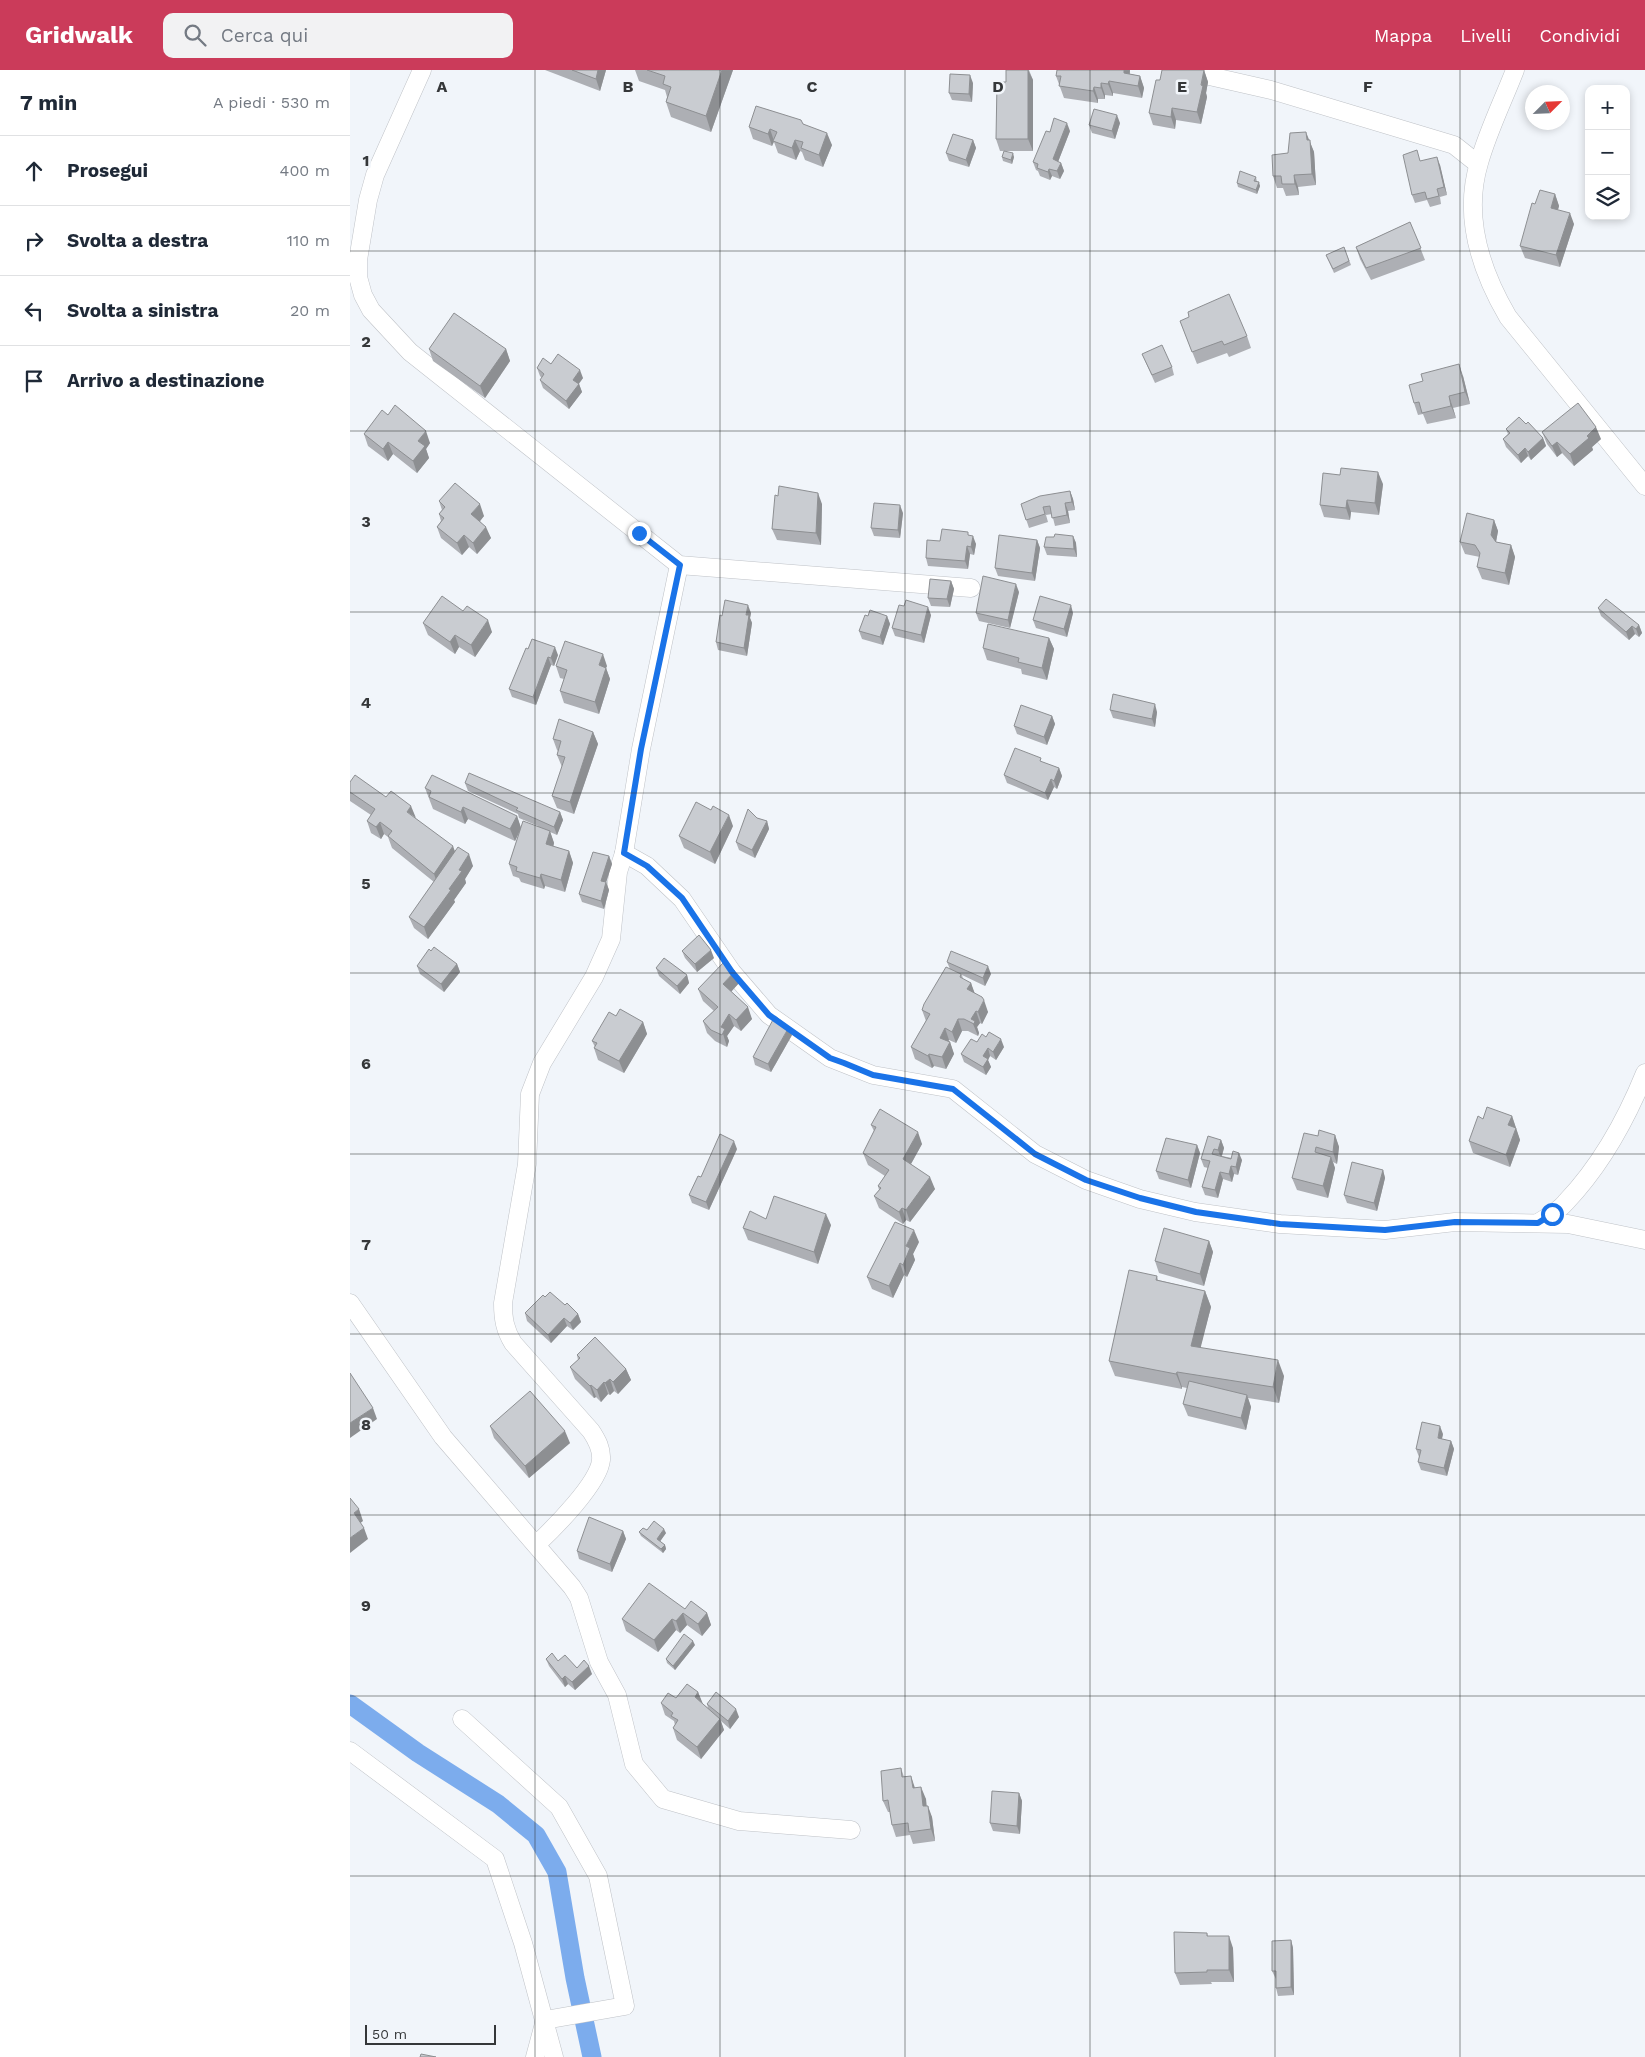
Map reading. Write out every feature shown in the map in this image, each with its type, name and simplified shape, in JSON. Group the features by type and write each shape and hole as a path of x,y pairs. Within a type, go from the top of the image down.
{"street":[{"path":"422,70 385,150 368,200 358,269 363,295 371,310 384,326 432,372 680,565 971,588"},
{"path":"1183,70 1271,90 1454,145 1478,164"},
{"path":"1515,70 1478,164 1474,197 1474,227 1481,259 1493,291 1508,317 1645,486"},
{"path":"537,1544 556,1526 585,1491 598,1472 601,1451 591,1431 513,1343 506,1331 503,1303 527,1164 530,1094 542,1063 604,958 611,939 618,872 624,853 641,749 680,565"},
{"path":"624,853 647,866 682,898 732,972 769,1015 830,1058 873,1075 953,1089 1035,1154 1086,1180 1140,1198 1196,1212 1280,1224 1385,1230 1455,1222 1568,1224 1645,1240"},
{"path":"1538,1223 1565,1204 1601,1159 1633,1103 1645,1074"},
{"path":"350,1303 443,1437 563,1574 579,1598 599,1662 617,1695 634,1764 663,1798 739,1821 851,1830"},
{"path":"462,1719 559,1807 598,1876 625,2006 545,2020"},
{"path":"350,1750 495,1859 523,1944 554,2057"},
{"path":"535,2057 545,2020"}],"building":[{"path":"572,70 598,70 596,79"},
{"path":"647,70 722,70 706,116 666,102 671,87 663,84 665,76"},
{"path":"1006,70 1028,70 1028,139 996,139 997,82 1006,82"},
{"path":"1057,70 1124,70 1124,73 1140,76 1138,86 1109,81 1108,84 1101,83 1101,88 1094,87 1093,91 1059,86 1061,76 1056,76"},
{"path":"1162,70 1204,70 1201,85 1203,86 1197,112 1172,108 1171,117 1149,113 1156,80 1160,80"},
{"path":"950,74 970,75 969,94 949,93"},
{"path":"756,106 801,120 803,124 827,133 819,155 801,148 803,142 795,140 792,148 773,141 777,132 770,129 768,134 749,127"},
{"path":"1094,109 1117,115 1112,131 1089,125"},
{"path":"1054,118 1067,123 1053,159 1061,163 1057,171 1049,169 1048,172 1037,168 1038,164 1033,162 1046,131 1050,132"},
{"path":"1306,132 1307,140 1310,140 1312,174 1294,175 1295,184 1282,184 1281,176 1273,176 1272,155 1288,153 1290,133"},
{"path":"953,134 973,140 966,160 946,153"},
{"path":"1417,150 1420,161 1437,157 1444,187 1437,189 1439,196 1427,199 1425,192 1412,195 1403,155"},
{"path":"1004,151 1013,153 1011,160 1002,157"},
{"path":"1240,171 1256,177 1254,181 1259,182 1256,190 1237,183"},
{"path":"1540,190 1555,194 1551,208 1570,213 1556,255 1520,246 1532,203 1535,204"},
{"path":"1410,222 1421,248 1366,268 1356,247"},
{"path":"1344,247 1349,261 1333,269 1326,255"},
{"path":"1229,294 1247,336 1224,345 1222,341 1192,352 1180,321 1189,317 1188,312"},
{"path":"454,313 506,349 480,386 429,349"},
{"path":"1162,345 1172,367 1152,375 1142,354"},
{"path":"558,354 580,370 573,380 579,384 566,401 540,380 544,374 537,368 543,358 551,364"},
{"path":"1459,364 1465,392 1449,396 1451,406 1422,413 1419,402 1414,403 1409,385 1423,381 1421,374"},
{"path":"1578,403 1596,427 1587,436 1589,438 1570,454 1557,442 1552,446 1542,432"},
{"path":"395,405 426,431 418,441 425,446 413,461 388,442 383,449 364,434 382,410 388,415"},
{"path":"1519,417 1526,424 1528,422 1543,438 1528,452 1525,448 1518,455 1503,439 1510,433 1506,429"},
{"path":"1341,468 1378,472 1375,503 1347,500 1346,508 1320,505 1323,473 1340,475"},
{"path":"455,483 480,504 471,514 486,527 473,543 464,535 457,543 437,527 444,518 439,514 445,507 439,501"},
{"path":"779,486 818,493 816,533 772,529 775,495 778,496"},
{"path":"1070,491 1072,502 1065,503 1067,515 1052,518 1050,506 1043,507 1045,514 1026,520 1021,504 1040,496"},
{"path":"874,503 900,505 898,530 871,528"},
{"path":"1467,513 1494,520 1491,535 1496,542 1511,545 1505,573 1477,567 1480,553 1475,545 1460,542"},
{"path":"942,529 968,532 968,535 973,536 971,547 967,546 965,561 926,558 927,540 940,541"},
{"path":"1055,534 1073,536 1074,549 1044,547 1046,537 1054,537"},
{"path":"999,535 1037,540 1032,573 995,568"},
{"path":"983,576 1016,584 1008,620 976,613"},
{"path":"930,579 951,581 947,599 928,598"},
{"path":"442,596 463,611 467,606 488,620 471,645 455,635 450,642 423,623"},
{"path":"1040,596 1071,605 1064,629 1033,620"},
{"path":"1606,599 1639,625 1636,629 1632,626 1626,632 1598,608"},
{"path":"725,600 748,605 746,615 749,615 744,648 716,642 720,615 722,616"},
{"path":"906,600 928,607 921,635 892,628 899,605 904,606"},
{"path":"870,610 887,616 880,637 859,631 865,615 868,616"},
{"path":"988,624 1049,638 1042,668 1018,662 1019,658 983,648"},
{"path":"532,639 555,647 551,658 548,657 533,697 509,689 526,648 528,649"},
{"path":"565,641 603,654 599,665 606,668 595,702 560,691 567,670 556,666"},
{"path":"1113,694 1155,704 1152,719 1110,710"},
{"path":"1021,705 1052,716 1044,737 1014,726"},
{"path":"559,719 593,732 570,802 552,796 565,757 557,755 561,741 553,739"},
{"path":"1015,748 1041,758 1040,761 1059,768 1054,781 1051,779 1045,793 1004,775"},
{"path":"469,773 560,812 554,827 516,810 518,808 465,783"},
{"path":"355,775 386,797 391,791 411,806 407,812 453,846 434,874 388,836 392,831 380,822 376,827 367,821 375,809 350,792 350,782"},
{"path":"432,775 517,816 510,829 463,807 461,812 429,797 431,791 425,788"},
{"path":"696,802 711,810 713,806 729,815 710,852 679,836"},
{"path":"748,809 757,818 767,821 752,850 736,842"},
{"path":"523,821 550,831 546,844 569,851 561,880 541,874 540,878 516,871 517,867 509,864"},
{"path":"458,847 469,854 459,870 462,871 449,889 451,890 424,927 409,917"},
{"path":"593,852 609,856 601,881 606,882 601,901 579,894"},
{"path":"699,935 711,950 695,964 682,951"},
{"path":"434,947 457,964 441,984 417,966 429,949 431,951"},
{"path":"951,951 988,966 983,978 947,962"},
{"path":"664,958 687,975 677,986 656,968"},
{"path":"724,962 735,971 723,984 748,1007 736,1020 729,1014 721,1027 725,1029 722,1035 711,1030 703,1021 718,1007 698,989"},
{"path":"946,967 961,974 960,977 971,983 967,989 984,1000 978,1012 976,1011 971,1019 975,1021 974,1024 964,1019 958,1019 952,1032 945,1028 940,1038 950,1042 942,1057 929,1054 928,1056 911,1047 930,1014 922,1010 924,1004"},
{"path":"620,1009 643,1022 619,1061 594,1048 597,1043 592,1041 609,1012 616,1016"},
{"path":"775,1016 789,1027 768,1064 753,1057"},
{"path":"989,1032 1001,1039 993,1052 988,1048 983,1056 988,1059 983,1067 961,1054 971,1039 977,1042 982,1034 986,1037"},
{"path":"1487,1107 1512,1116 1508,1125 1516,1128 1506,1155 1469,1141 1478,1116 1483,1119"},
{"path":"880,1109 918,1132 903,1159 930,1177 906,1210 902,1208 899,1212 874,1196 881,1188 878,1186 889,1170 863,1153 876,1127 871,1125"},
{"path":"1319,1130 1335,1135 1333,1152 1316,1147 1315,1152 1331,1157 1323,1186 1292,1178 1304,1133 1318,1136"},
{"path":"720,1134 734,1141 706,1202 689,1195 698,1176 701,1177"},
{"path":"1208,1136 1221,1140 1218,1150 1214,1149 1212,1154 1231,1159 1233,1151 1239,1153 1236,1167 1231,1166 1229,1174 1220,1172 1215,1190 1202,1187 1210,1161 1201,1159"},
{"path":"1166,1138 1197,1145 1188,1180 1156,1171"},
{"path":"1352,1162 1383,1170 1374,1203 1344,1195"},
{"path":"774,1196 826,1214 814,1252 743,1228 750,1211 766,1219"},
{"path":"895,1222 914,1230 906,1246 910,1248 903,1265 900,1263 889,1286 867,1277"},
{"path":"1164,1228 1209,1241 1200,1274 1155,1261"},
{"path":"1129,1270 1157,1276 1156,1280 1205,1291 1191,1346 1278,1360 1273,1387 1177,1372 1176,1374 1109,1361"},
{"path":"550,1292 565,1305 567,1303 578,1314 570,1323 564,1318 548,1335 525,1313 543,1295 545,1297"},
{"path":"595,1337 626,1369 613,1382 610,1379 604,1382 597,1390 570,1367 580,1358 577,1355"},
{"path":"350,1373 373,1408 350,1423"},
{"path":"1189,1381 1247,1395 1241,1418 1183,1404"},
{"path":"530,1391 565,1431 525,1466 490,1426"},
{"path":"1422,1422 1440,1426 1438,1438 1451,1441 1444,1468 1418,1462 1421,1450 1416,1449"},
{"path":"350,1498 359,1509 354,1513 364,1528 350,1538"},
{"path":"589,1517 623,1531 610,1564 577,1551"},
{"path":"654,1521 664,1529 657,1539 665,1545 661,1549 639,1532 643,1528 647,1530"},
{"path":"649,1583 685,1609 691,1601 707,1613 698,1624 683,1613 676,1621 672,1619 654,1640 622,1619"},
{"path":"684,1634 693,1641 673,1666 666,1659"},
{"path":"552,1653 558,1661 565,1655 577,1668 584,1660 589,1666 572,1682 565,1676 562,1679 546,1659"},
{"path":"687,1684 698,1692 695,1697 720,1719 697,1747 673,1728 678,1720 671,1716 673,1713 661,1703 668,1693 676,1698"},
{"path":"716,1692 736,1709 728,1721 707,1704"},
{"path":"901,1768 902,1777 911,1776 913,1788 921,1787 923,1806 928,1806 931,1829 909,1832 908,1823 892,1825 888,1800 883,1801 881,1771"},
{"path":"992,1791 1019,1793 1017,1826 990,1823"},
{"path":"1174,1932 1207,1933 1207,1936 1229,1936 1229,1970 1175,1973"},
{"path":"1291,1940 1291,1987 1276,1988 1276,1971 1272,1971 1272,1941"},
{"path":"421,2054 436,2057 420,2057"}],"waterway":[{"path":"350,1704 418,1753 498,1804 536,1835 557,1872 575,1978 592,2057"}],"route":[{"path":"639,533 680,565 641,749 624,853 647,866 682,898 732,972 769,1015 830,1058 873,1075 953,1089 1035,1154 1086,1180 1140,1198 1196,1212 1280,1224 1385,1230 1455,1222 1538,1223 1552,1214"}]}
